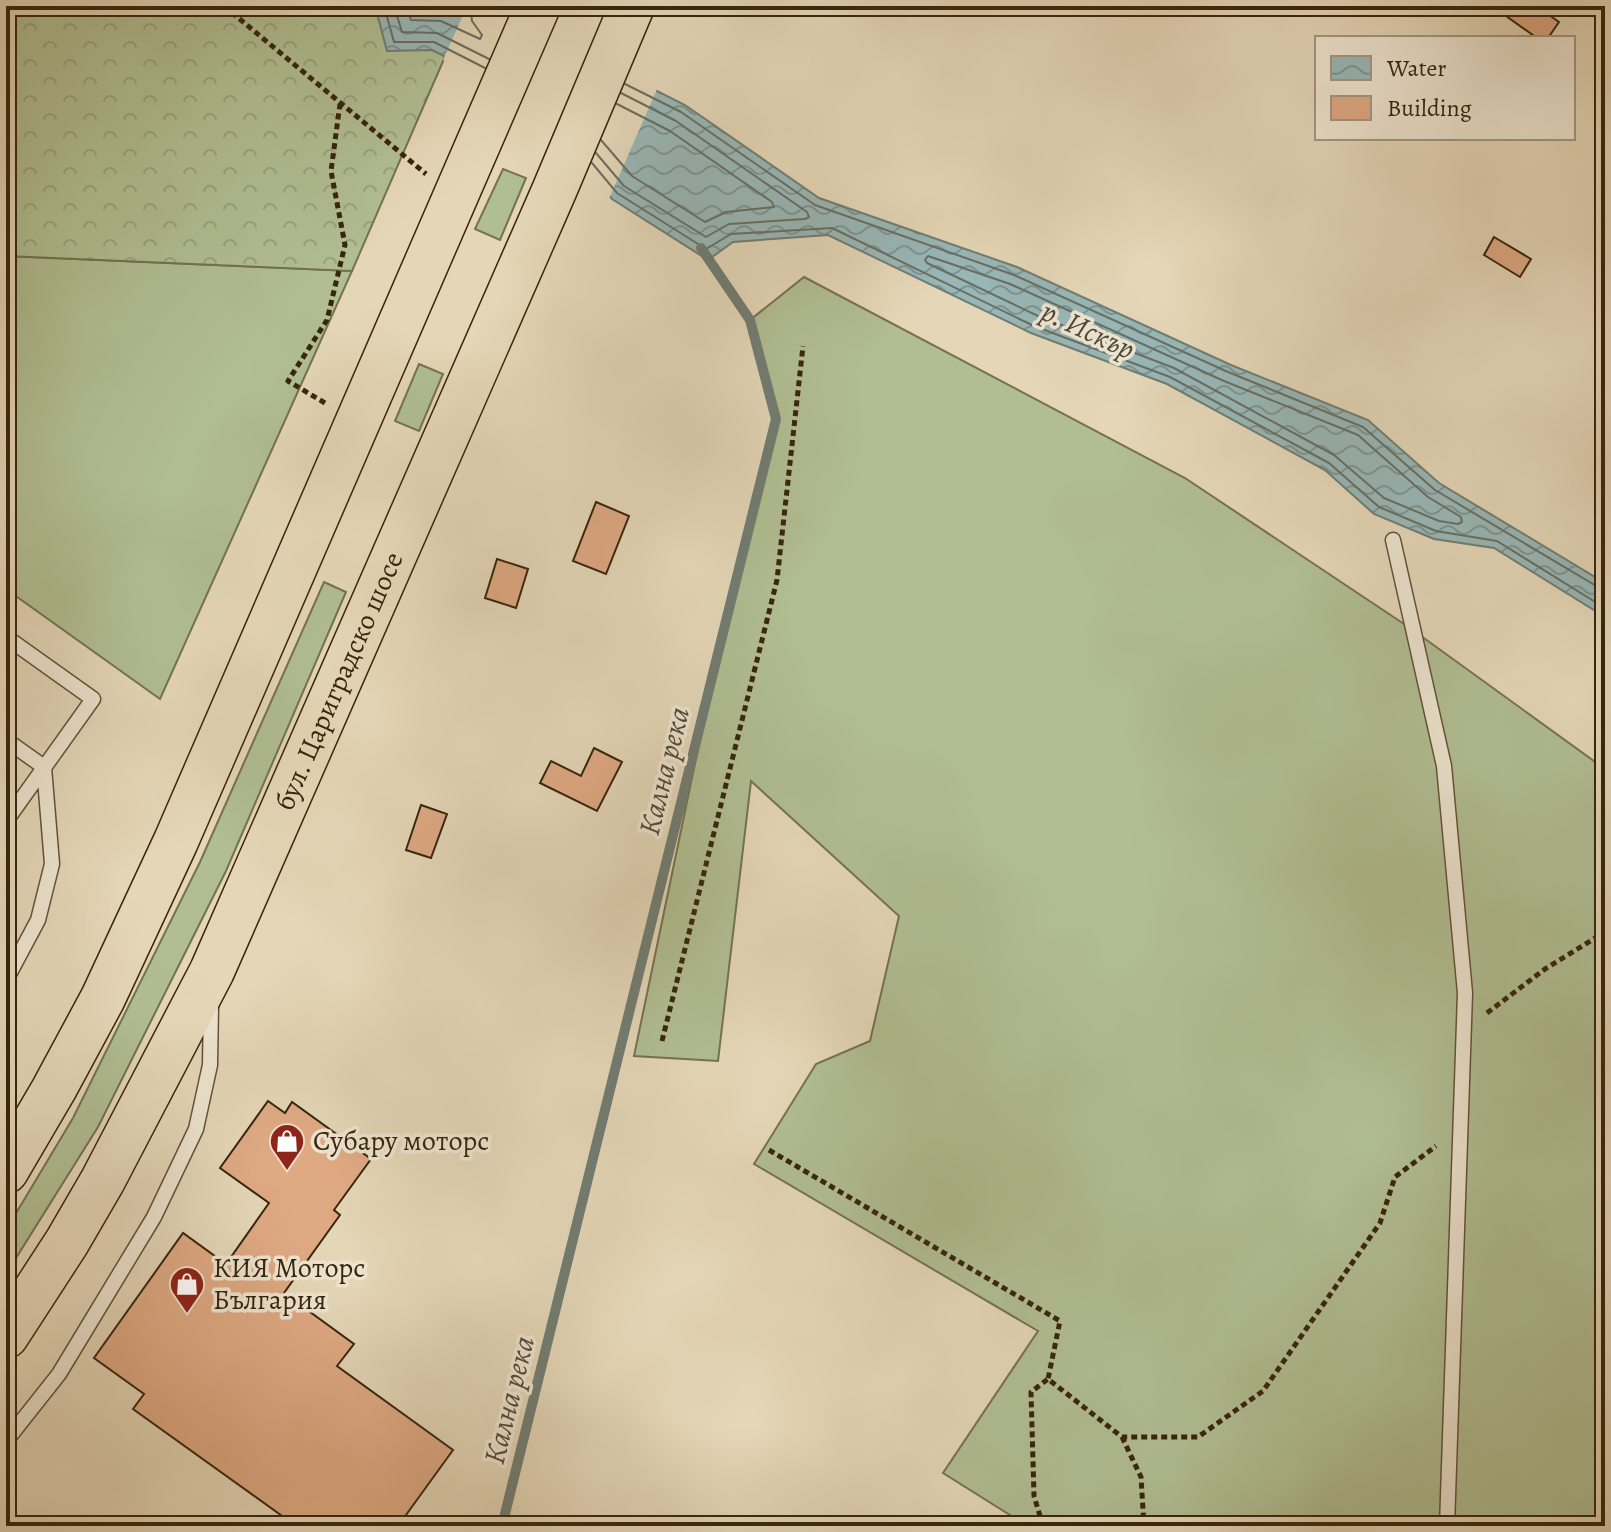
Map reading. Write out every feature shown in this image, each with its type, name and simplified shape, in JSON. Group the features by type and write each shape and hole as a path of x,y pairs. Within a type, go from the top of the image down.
{"highway":[{"path":"6,1171 96,1011 151,897 538,6"},
{"name":"бул. Цариградско шосе","path":"6,1336 67,1242 117,1155 212,971 632,6"}],"lane":[{"path":"1393,540 1444,766 1465,993 1447,1526"},
{"path":"6,637 93,699 6,821"},
{"path":"6,740 44,767 52,864 38,920 6,980"},
{"path":"6,1441 59,1374 154,1217 196,1129 210,1065 212,971"}],"path":[{"path":"224,6 428,176"},
{"path":"325,403 288,381 327,320 345,245 331,171 340,104"},
{"path":"662,1041 777,580 803,346"},
{"path":"1464,1030 1545,969 1605,932"},
{"path":"1122,1437 1198,1437 1263,1391 1380,1223 1395,1177 1448,1137 1462,1131"},
{"path":"769,1150 1060,1321 1048,1379 1031,1392 1034,1496 1043,1526"},
{"path":"1048,1379 1122,1437 1141,1477 1144,1526"},
{"path":"1582,1526 1605,1521"}],"green space":[{"path":"6,6 467,6 352,271 6,256"},
{"path":"503,169 526,178 500,240 475,229"},
{"path":"6,256 352,271 160,699 6,589"},
{"path":"804,277 1185,478 1410,628 1605,769 1605,1526 1019,1526 1021,1522 943,1473 1038,1331 754,1164 816,1064 870,1041 899,916 751,781 718,1061 634,1056 718,653 776,419 750,320"},
{"path":"419,364 443,374 419,431 395,421"},
{"path":"324,582 346,592 226,871 98,1127 6,1274 6,1230 73,1118 200,862"}],"water":[{"name":"р. Искър","path":"375,6 496,6 508,16 685,105 819,198 1017,267 1231,365 1368,420 1439,483 1605,583 1605,617 1494,548 1434,539 1374,514 1325,470 1167,384 1031,333 828,235 733,242 708,260 612,199 528,99 432,50 387,51"}],"pier":[{"path":"467,6 503,6 510,13 658,87 608,201 526,102 443,60"}],"building":[{"path":"1492,6 1536,6 1559,22 1549,36 1534,36"},
{"path":"1494,237 1531,259 1520,277 1484,255"},
{"path":"596,502 629,516 606,574 573,561"},
{"path":"497,559 528,569 516,608 485,598"},
{"path":"594,748 622,762 597,811 540,783 551,761 581,776"},
{"path":"421,805 447,814 431,858 406,850"},
{"path":"268,1101 285,1113 292,1102 371,1159 334,1210 340,1215 284,1293 354,1344 337,1366 453,1450 398,1526 336,1526 326,1518 320,1526 296,1526 133,1409 144,1394 94,1358 183,1233 226,1264 269,1203 220,1168"}],"waterway":[{"name":"Кална река","path":"502,1526 776,419 750,320 701,248"}],"place":[{"name":"Субару моторс","path":"287,1172"},
{"name":"КИЯ Моторс България","path":"187,1315"}]}
